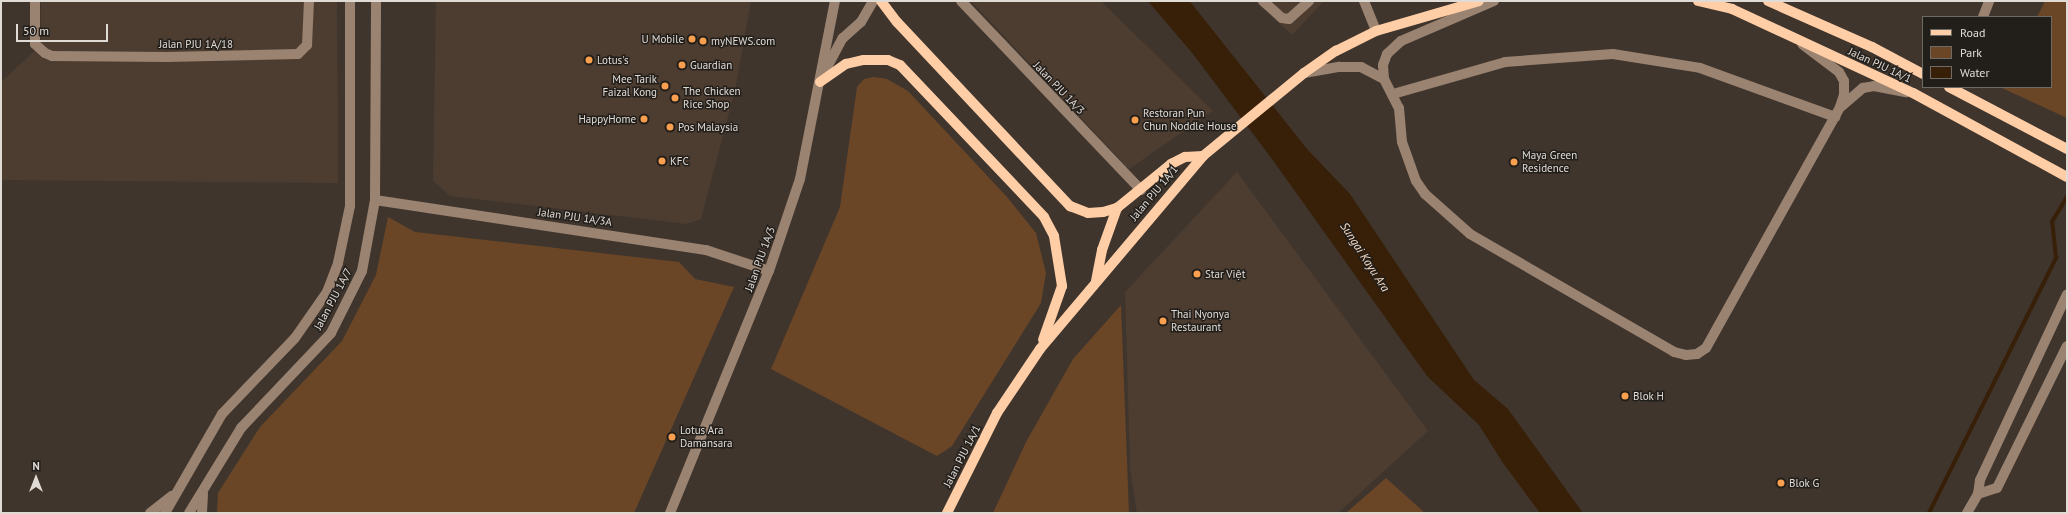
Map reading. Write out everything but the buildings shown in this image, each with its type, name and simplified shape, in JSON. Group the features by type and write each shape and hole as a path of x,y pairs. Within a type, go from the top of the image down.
{"main road":[{"path":"881,1 897,22 1070,206 1088,213 1103,212 1117,208 1141,190 1171,164 1185,157 1205,154"},
{"name":"Jalan PJU 1A/1","path":"947,513 998,413 1040,348 1205,154 1304,73 1336,51 1376,31 1479,1"},
{"name":"Jalan PJU 1A/1","path":"1698,1 1732,9 1913,93 2063,175"},
{"name":"Jalan PJU 1A/1","path":"1768,1 1872,47 1922,73"},
{"path":"820,82 846,64 864,60 888,60 900,65 1044,217 1054,236 1059,257 1062,286 1040,348"},
{"path":"1951,88 2067,149"},
{"path":"2063,175 2067,183"},
{"path":"1096,282 1102,250 1117,208"}],"street":[{"name":"Jalan PJU 1A/18","path":"35,1 35,44 45,53 52,56 167,57 298,54 308,45 309,1"},
{"name":"Jalan PJU 1A/7","path":"165,513 222,414 295,338 327,292 338,263 350,206 350,1"},
{"name":"Jalan PJU 1A/7","path":"189,513 241,428 331,333 362,271 375,200 376,1"},
{"name":"Jalan PJU 1A/3","path":"670,513 769,271 800,179 835,1"},
{"path":"820,82 843,38 861,22 873,1"},
{"name":"Jalan PJU 1A/3","path":"961,1 1141,190"},
{"path":"1263,1 1282,18 1288,19 1309,1"},
{"path":"1364,1 1376,31"},
{"path":"1494,1 1401,41 1387,54 1383,65 1384,79 1393,94 1401,117 1406,157 1416,180 1425,194 1456,225 1674,352 1686,355 1697,354 1706,348 1840,107 1844,95 1844,82 1839,72 1795,39"},
{"path":"1713,1 1732,9"},
{"path":"1983,16 1989,1"},
{"path":"1393,94 1505,62 1613,54 1700,68 1835,117"},
{"path":"1304,73 1339,67 1361,67 1384,79"},
{"path":"1840,107 1862,88 1874,86 1913,93"},
{"name":"Jalan PJU 1A/3A","path":"375,200 706,250 769,271"},
{"path":"1967,513 1978,494 1980,480 2067,294"},
{"path":"1978,494 1997,488 2067,346"},
{"path":"202,513 204,488"},
{"path":"150,513 176,494"}],"shaded area":[{"path":"41,1 337,1 338,183 1,180 1,82 41,45"},
{"name":"Lotus's","path":"436,1 751,1 735,90 701,219 687,224 450,196 433,181"},
{"path":"971,1 1101,1 1213,111 1129,169"},
{"path":"1255,1 1324,1 1292,35"},
{"path":"1237,172 1428,431 1338,513 1137,513 1130,468 1125,292"}],"green space":[{"path":"2045,1 2067,1 2067,118 2002,88 2052,88 2052,16 2038,16"},
{"path":"874,77 887,79 908,91 1007,197 1036,233 1046,273 1041,303 952,446 937,456 771,369 840,207 857,87 864,79"},
{"path":"388,217 415,232 679,262 695,279 734,287 634,513 217,513 218,493 260,427 342,341 376,275"},
{"path":"1121,305 1129,513 993,513 1026,442 1073,359"},
{"path":"1386,478 1425,513 1346,513"}],"water":[{"name":"Sungai Kayu Ara","path":"1148,1 1189,1 1192,4 1307,149 1350,194 1474,380 1508,409 1583,513 1540,513 1503,463 1479,425 1427,376 1272,159 1193,54"}],"waterway":[{"path":"1929,513 2056,258 2052,222 2067,197"}],"place":[{"name":"U Mobile","path":"692,39"},
{"name":"myNEWS.com","path":"703,41"},
{"name":"Lotus's","path":"589,60"},
{"name":"Guardian","path":"682,65"},
{"name":"Mee Tarik Faizal Kong","path":"665,86"},
{"name":"The Chicken Rice Shop","path":"675,98"},
{"name":"HappyHome","path":"644,119"},
{"name":"Restoran Pun Chun Noddle House","path":"1135,120"},
{"name":"Pos Malaysia","path":"670,127"},
{"name":"KFC","path":"662,161"},
{"name":"Maya Green Residence","path":"1514,162"},
{"name":"Star Việt","path":"1197,274"},
{"name":"Thai Nyonya Restaurant","path":"1163,321"},
{"name":"Blok H","path":"1625,396"},
{"name":"Lotus Ara Damansara","path":"672,437"},
{"name":"Blok G","path":"1781,483"}]}
